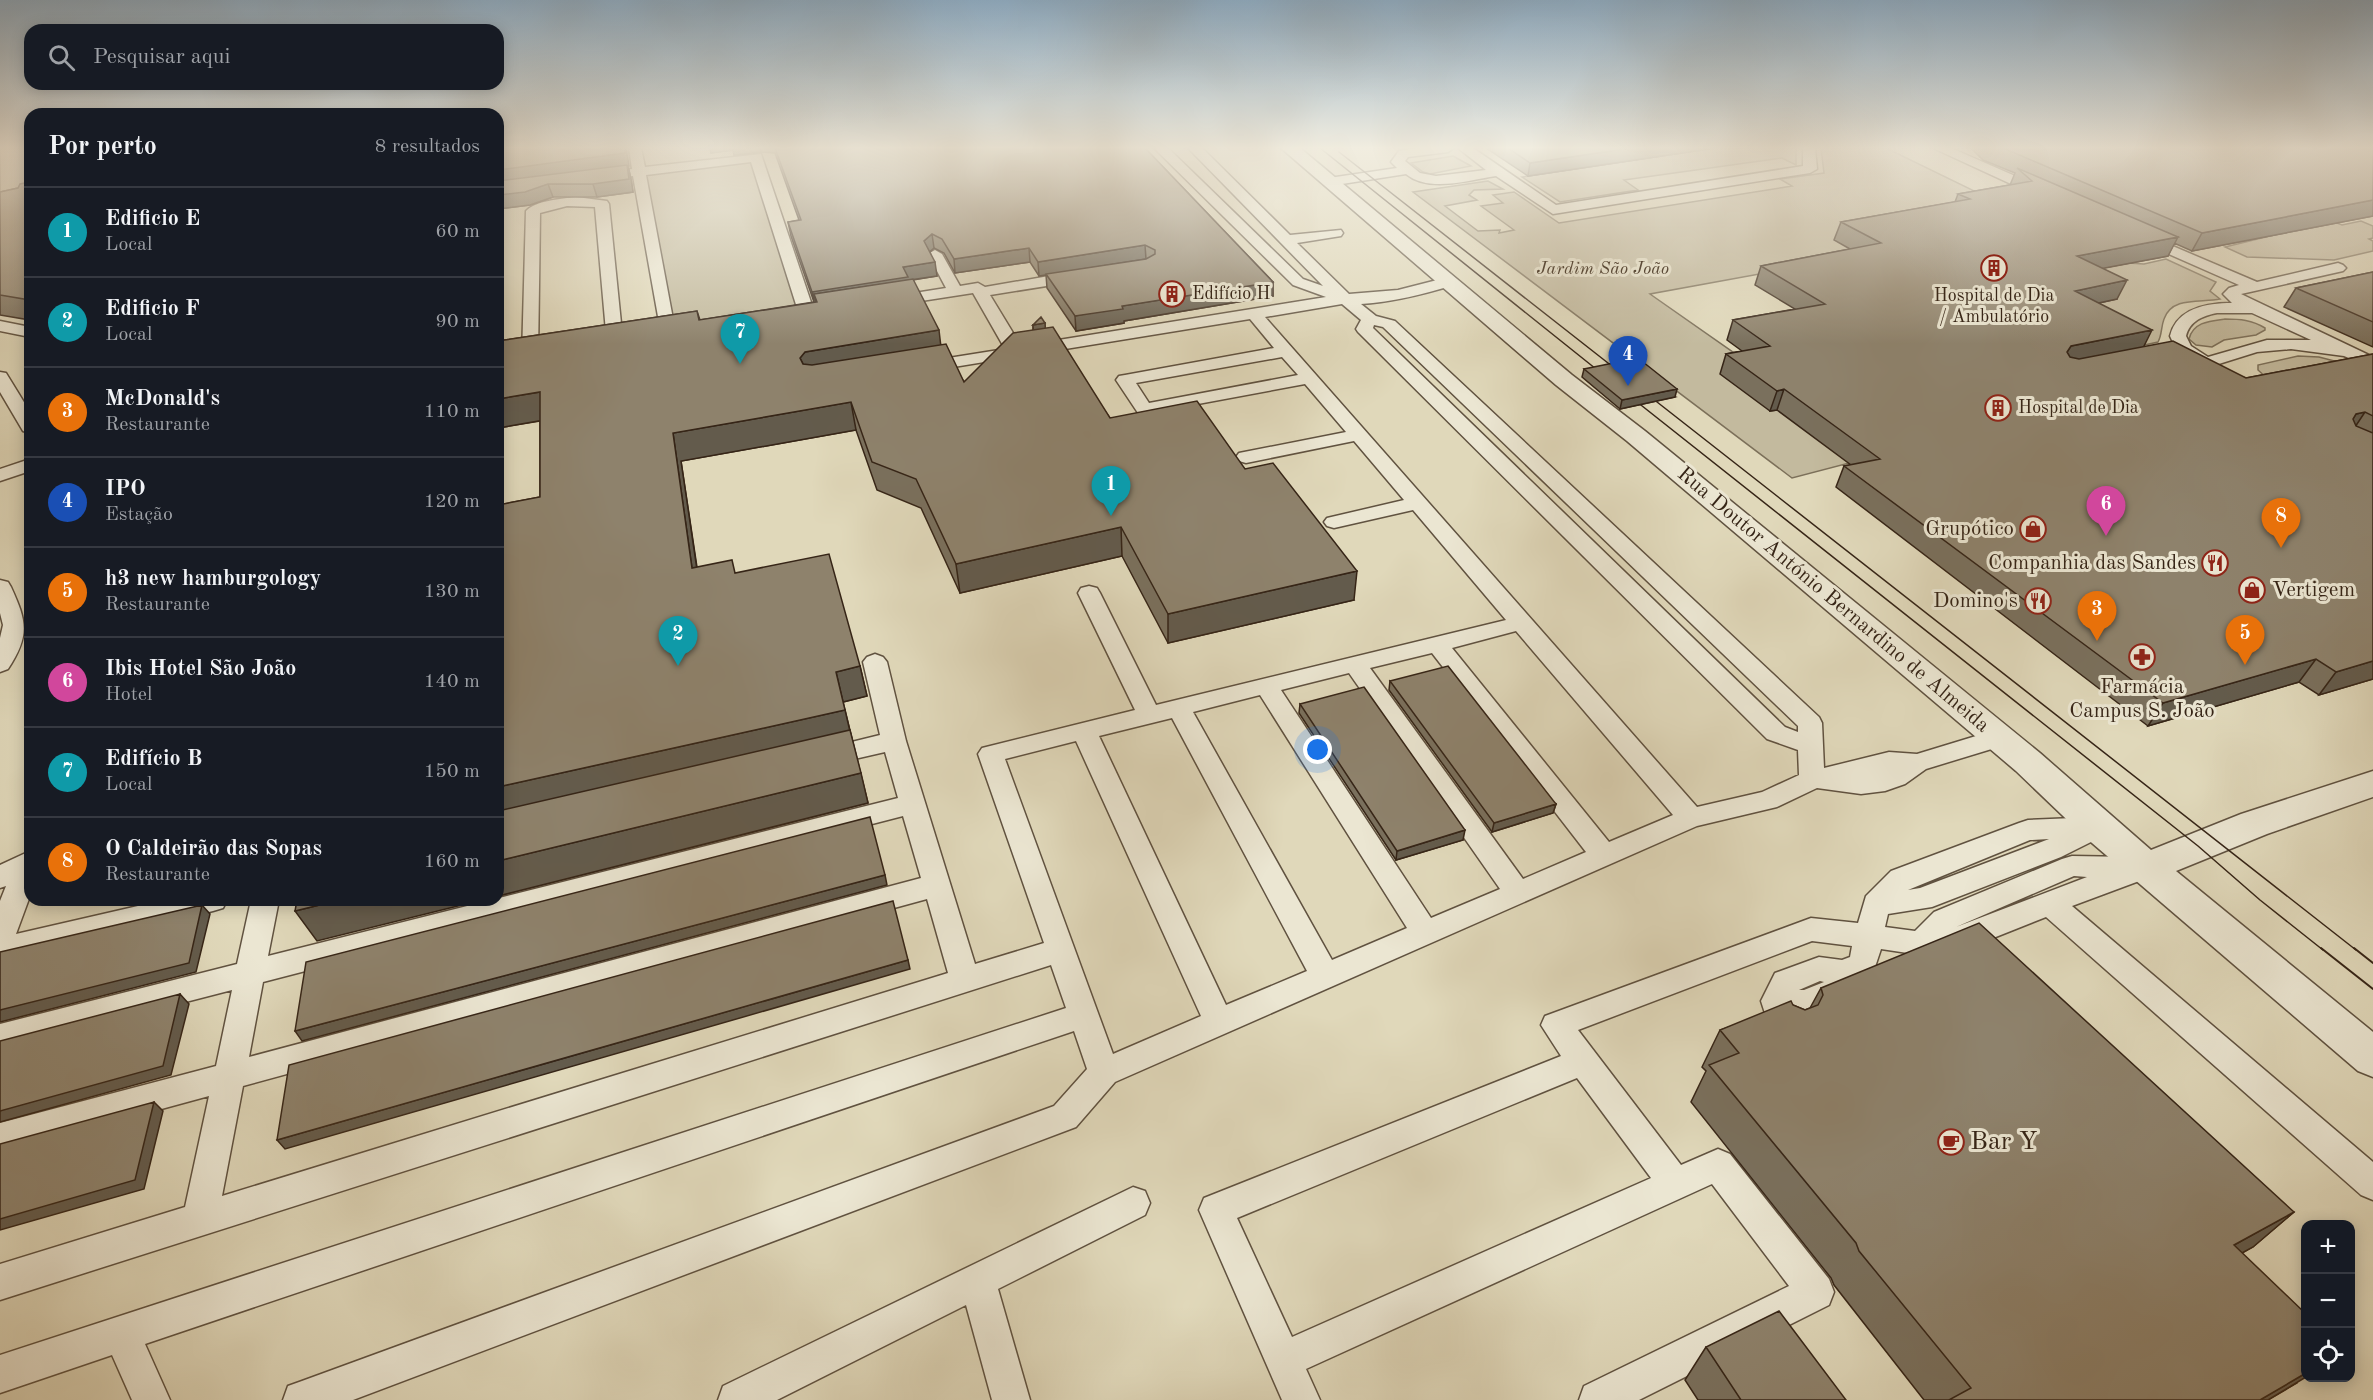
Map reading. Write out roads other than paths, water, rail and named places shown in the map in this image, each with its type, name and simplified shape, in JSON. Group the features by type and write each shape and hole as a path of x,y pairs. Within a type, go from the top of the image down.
{"street":[{"name":"Rua Doutor António Bernardino de Almeida","path":"1367,213 1564,380 1645,444 1999,738 2098,827 2373,1058"},
{"path":"2148,867 2244,827 2373,784"}],"lane":[{"path":"530,357 533,213"},
{"path":"603,213 615,343"},
{"path":"594,346 674,334 648,213"},
{"path":"774,213 807,314"},
{"path":"1227,213 1298,282 1345,299"},
{"path":"1260,213 1345,299 1370,319 1389,324 1810,723 1812,780"},
{"path":"2127,230 2256,286"},
{"path":"1248,234 1336,233"},
{"path":"935,254 955,291"},
{"path":"2338,268 2256,286 2231,294 2255,308 2373,363"},
{"path":"980,292 1091,274"},
{"path":"910,369 1345,299 1368,301 1406,295 1449,282"},
{"path":"875,303 978,288 1014,351"},
{"path":"2255,308 2222,308 2198,314 2182,324 2178,336 2184,349 2206,363 2257,346 2275,344 2320,346 2350,352"},
{"path":"1254,314 1691,818"},
{"path":"1370,319 1364,328 1776,733 1810,745"},
{"path":"0,326 24,331"},
{"path":"2161,354 2184,349"},
{"path":"1286,351 1125,380 1144,409 1310,378"},
{"path":"509,360 552,353"},
{"path":"0,377 24,417"},
{"path":"1246,457 1358,435"},
{"path":"0,475 24,467"},
{"path":"1334,522 1418,503"},
{"path":"1563,524 1594,518"},
{"path":"0,586 14,618 15,632 0,664"},
{"path":"1089,593 1149,715"},
{"path":"1104,1072 991,754 1522,622"},
{"path":"1437,644 1604,855"},
{"path":"875,662 894,741 965,979"},
{"path":"1355,664 1518,893"},
{"path":"1266,686 1425,933"},
{"path":"1179,708 1325,976"},
{"path":"1084,731 1219,1022"},
{"path":"302,1400 1065,1117 1104,1072 1691,818 1768,800 1812,780 1863,786 1905,776 1917,763 1999,738"},
{"path":"801,763 894,741"},
{"path":"0,1037 914,804"},
{"path":"1785,1032 1776,1001 1805,1003 1839,989 1844,973 1863,964 1876,904 1922,899 2051,850 2098,827"},
{"path":"0,877 24,865"},
{"path":"1921,943 1944,920 2072,866 2148,867"},
{"path":"1675,1184 1556,1025 1810,929 1868,934 1921,943 1963,938 2049,903 2148,867"},
{"path":"0,937 24,875"},
{"path":"0,1138 937,885"},
{"path":"2049,903 2373,1184"},
{"path":"0,950 187,906"},
{"path":"200,1219 264,906"},
{"path":"0,1282 1060,950"},
{"path":"0,1374 1084,1015"},
{"path":"1301,1400 1216,1210 1585,1061"},
{"path":"1283,1360 1718,1165 1816,1292 1598,1400"},
{"path":"736,1400 1133,1203"},
{"path":"977,1280 1011,1400"},
{"path":"121,1333 151,1400"}],"tram line":[{"path":"1402,213 1606,377"},
{"path":"1417,213 1622,374"},
{"path":"1643,391 2356,950"},
{"path":"1627,394 2198,846 2260,900 2323,950"},
{"path":"2321,948 2373,989"},
{"path":"2354,948 2373,963"}],"place":[{"name":"Hospital de Dia / Ambulatório","path":"1994,268"},
{"name":"Edifício H","path":"1172,294"},
{"name":"Edifício B","path":"740,364"},
{"name":"IPO","path":"1628,386"},
{"name":"Hospital de Dia","path":"1998,408"},
{"name":"Edificio E","path":"1111,516"},
{"name":"Grupótico","path":"2033,529"},
{"name":"Ibis Hotel São João","path":"2106,536"},
{"name":"O Caldeirão das Sopas","path":"2281,548"},
{"name":"Companhia das Sandes","path":"2215,563"},
{"name":"Vertigem","path":"2252,590"},
{"name":"Domino's","path":"2038,601"},
{"name":"McDonald's","path":"2097,641"},
{"name":"Farmácia Campus S. João","path":"2142,657"},
{"name":"h3 new hamburgology","path":"2245,665"},
{"name":"Edificio F","path":"678,666"},
{"name":"Bar Y","path":"1951,1142"}],"park label":[{"name":"Jardim São João","path":"1603,269"}]}
